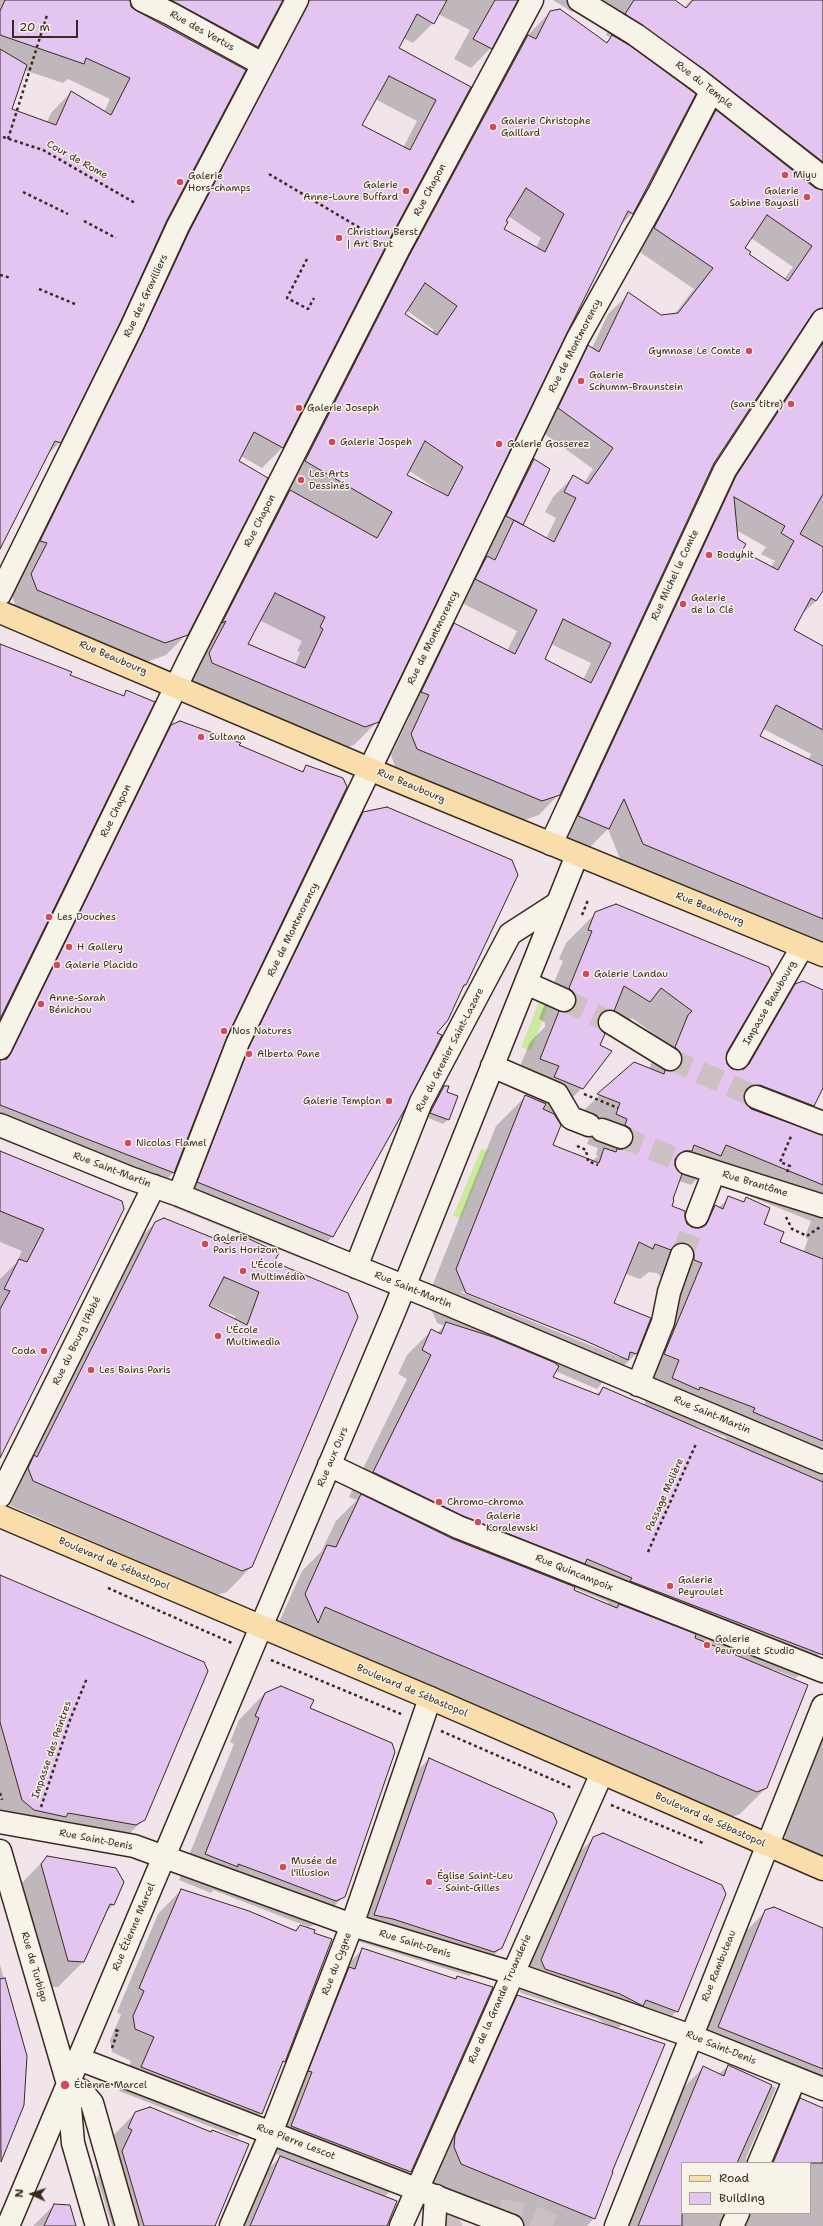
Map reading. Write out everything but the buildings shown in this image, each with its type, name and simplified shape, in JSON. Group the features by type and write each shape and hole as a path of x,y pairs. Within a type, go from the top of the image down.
{"main road":[{"name":"Rue Beaubourg","path":"0,612 577,855 823,956"},
{"name":"Boulevard de Sébastopol","path":"0,1516 261,1628 430,1698 823,1869"}],"street":[{"name":"Rue des Vertus","path":"142,0 171,14 262,64"},
{"name":"Rue des Gravilliers","path":"0,594 132,326 178,226 297,0"},
{"name":"Rue Chapon","path":"0,1048 177,686 398,250 532,0"},
{"name":"Rue du Temple","path":"579,0 636,35 698,80 711,92 823,178"},
{"name":"Rue de Montmorency","path":"179,1195 238,1042 370,768 578,338 660,191 711,92"},
{"name":"Rue Michel le Comte","path":"551,844 725,470 823,320"},
{"path":"404,1286 577,855"},
{"name":"Rue du Grenier Saint-Lazare","path":"356,1267 421,1102 510,934 558,903"},
{"name":"Impasse Beaubourg","path":"738,1058 797,956 800,946"},
{"path":"527,980 565,996"},
{"path":"610,1022 670,1059"},
{"path":"492,1066 557,1094 570,1118 604,1131"},
{"path":"756,1097 823,1123"},
{"name":"Rue Saint-Martin","path":"0,1126 179,1195 404,1286 823,1462"},
{"name":"Rue Brantôme","path":"687,1163 823,1206"},
{"path":"697,1216 714,1172"},
{"name":"Rue du Bourg l'Abbé","path":"0,1496 154,1186"},
{"path":"638,1385 663,1322 669,1292 682,1255"},
{"name":"Rue aux Ours","path":"261,1628 404,1286"},
{"name":"Rue Quincampoix","path":"329,1465 458,1527 823,1671"},
{"name":"Rue Étienne Marcel","path":"8,2226 261,1628"},
{"name":"Rue du Cygne","path":"231,2226 271,2133 352,1925 430,1698"},
{"name":"Rue Rambuteau","path":"616,2226 823,1706"},
{"name":"Rue de la Grande Truanderie","path":"400,2226 602,1773"},
{"name":"Rue Saint-Denis","path":"0,1822 130,1845 352,1925 512,1973 691,2036 823,2090"},
{"name":"Rue de Turbigo","path":"0,1850 68,2084 73,2143 97,2226"},
{"name":"Rue Pierre Lescot","path":"79,2058 512,2226"},
{"path":"759,2162 794,2078"},
{"path":"68,2084 82,2091 92,2103 127,2226"},
{"path":"434,2226 436,2196"},
{"path":"732,2226 738,2214"}],"path":[{"path":"8,139 47,15"},
{"name":"Cour de Rome","path":"3,137 43,150 135,203"},
{"path":"269,174 360,228"},
{"path":"23,192 68,214"},
{"path":"84,221 116,238"},
{"path":"307,259 287,298 308,310 314,298"},
{"path":"0,275 11,278"},
{"path":"39,289 75,304"},
{"path":"582,915 588,900"},
{"path":"557,1094 573,1090 618,1108"},
{"path":"794,1176 787,1173 790,1166 780,1162 800,1114"},
{"name":"Passage Molière","path":"648,1552 696,1444"},
{"path":"105,1586 228,1641"},
{"path":"271,1660 408,1717"},
{"name":"Impasse des Peintres","path":"34,1828 70,1720 87,1678"},
{"path":"436,1729 576,1790"},
{"path":"605,1802 705,1844"}],"shaded area":[{"path":"506,175 611,246 582,305 535,272 517,237 504,229 508,223 504,219"},
{"path":"250,575 271,591 325,617 337,661 315,706 212,663 209,653"},
{"path":"0,1151 114,1197 74,1275 0,1334"}],"green space":[{"path":"539,1002 548,1006 531,1051 521,1047"},
{"path":"481,1149 489,1150 461,1219 453,1216"}],"tunnel":[{"path":"564,1000 610,1022"},
{"path":"670,1059 756,1097"},
{"path":"621,1137 687,1163"},
{"path":"682,1255 697,1216"},
{"path":"438,2226 465,2212 483,2211 506,2211 531,2216 556,2226"}],"place":[{"name":"Galerie Christophe Gaillard","path":"493,127"},
{"name":"Miyu","path":"785,175"},
{"name":"Galerie Hors-champs","path":"180,182"},
{"name":"Galerie Anne-Laure Buffard","path":"406,191"},
{"name":"Galerie Sabine Bayasli","path":"807,197"},
{"name":"Christian Berst | Art Brut","path":"339,238"},
{"name":"Gymnase Le Comte","path":"749,351"},
{"name":"Galerie Schumm-Braunstein","path":"581,381"},
{"name":"(sans titre)","path":"791,404"},
{"name":"Galerie Joseph","path":"299,408"},
{"name":"Galerie Jospeh","path":"332,442"},
{"name":"Galerie Gosserez","path":"499,444"},
{"name":"Les Arts Dessinés","path":"301,480"},
{"name":"Bodyhit","path":"709,555"},
{"name":"Galerie de la Clé","path":"683,604"},
{"name":"Sultana","path":"201,737"},
{"name":"Les Douches","path":"49,917"},
{"name":"H Gallery","path":"69,947"},
{"name":"Galerie Placido","path":"57,965"},
{"name":"Galerie Landau","path":"586,974"},
{"name":"Anne-Sarah Bénichou","path":"41,1004"},
{"name":"Nos Natures","path":"224,1031"},
{"name":"Alberta Pane","path":"249,1054"},
{"name":"Galerie Templon","path":"389,1101"},
{"name":"Nicolas Flamel","path":"128,1143"},
{"name":"Galerie Paris Horizon","path":"205,1244"},
{"name":"L'École Multimédia","path":"243,1271"},
{"name":"L'École Multimedia","path":"218,1336"},
{"name":"Coda","path":"44,1351"},
{"name":"Les Bains Paris","path":"91,1370"},
{"name":"Chromo-chroma","path":"439,1502"},
{"name":"Galerie Koralewski","path":"478,1522"},
{"name":"Galerie Peyroulet","path":"670,1586"},
{"name":"Galerie Peuroulet Studio","path":"707,1645"},
{"name":"Musée de l'illusion","path":"283,1867"},
{"name":"Église Saint-Leu - Saint-Gilles","path":"429,1882"},
{"name":"Étienne Marcel","path":"65,2085"}]}
